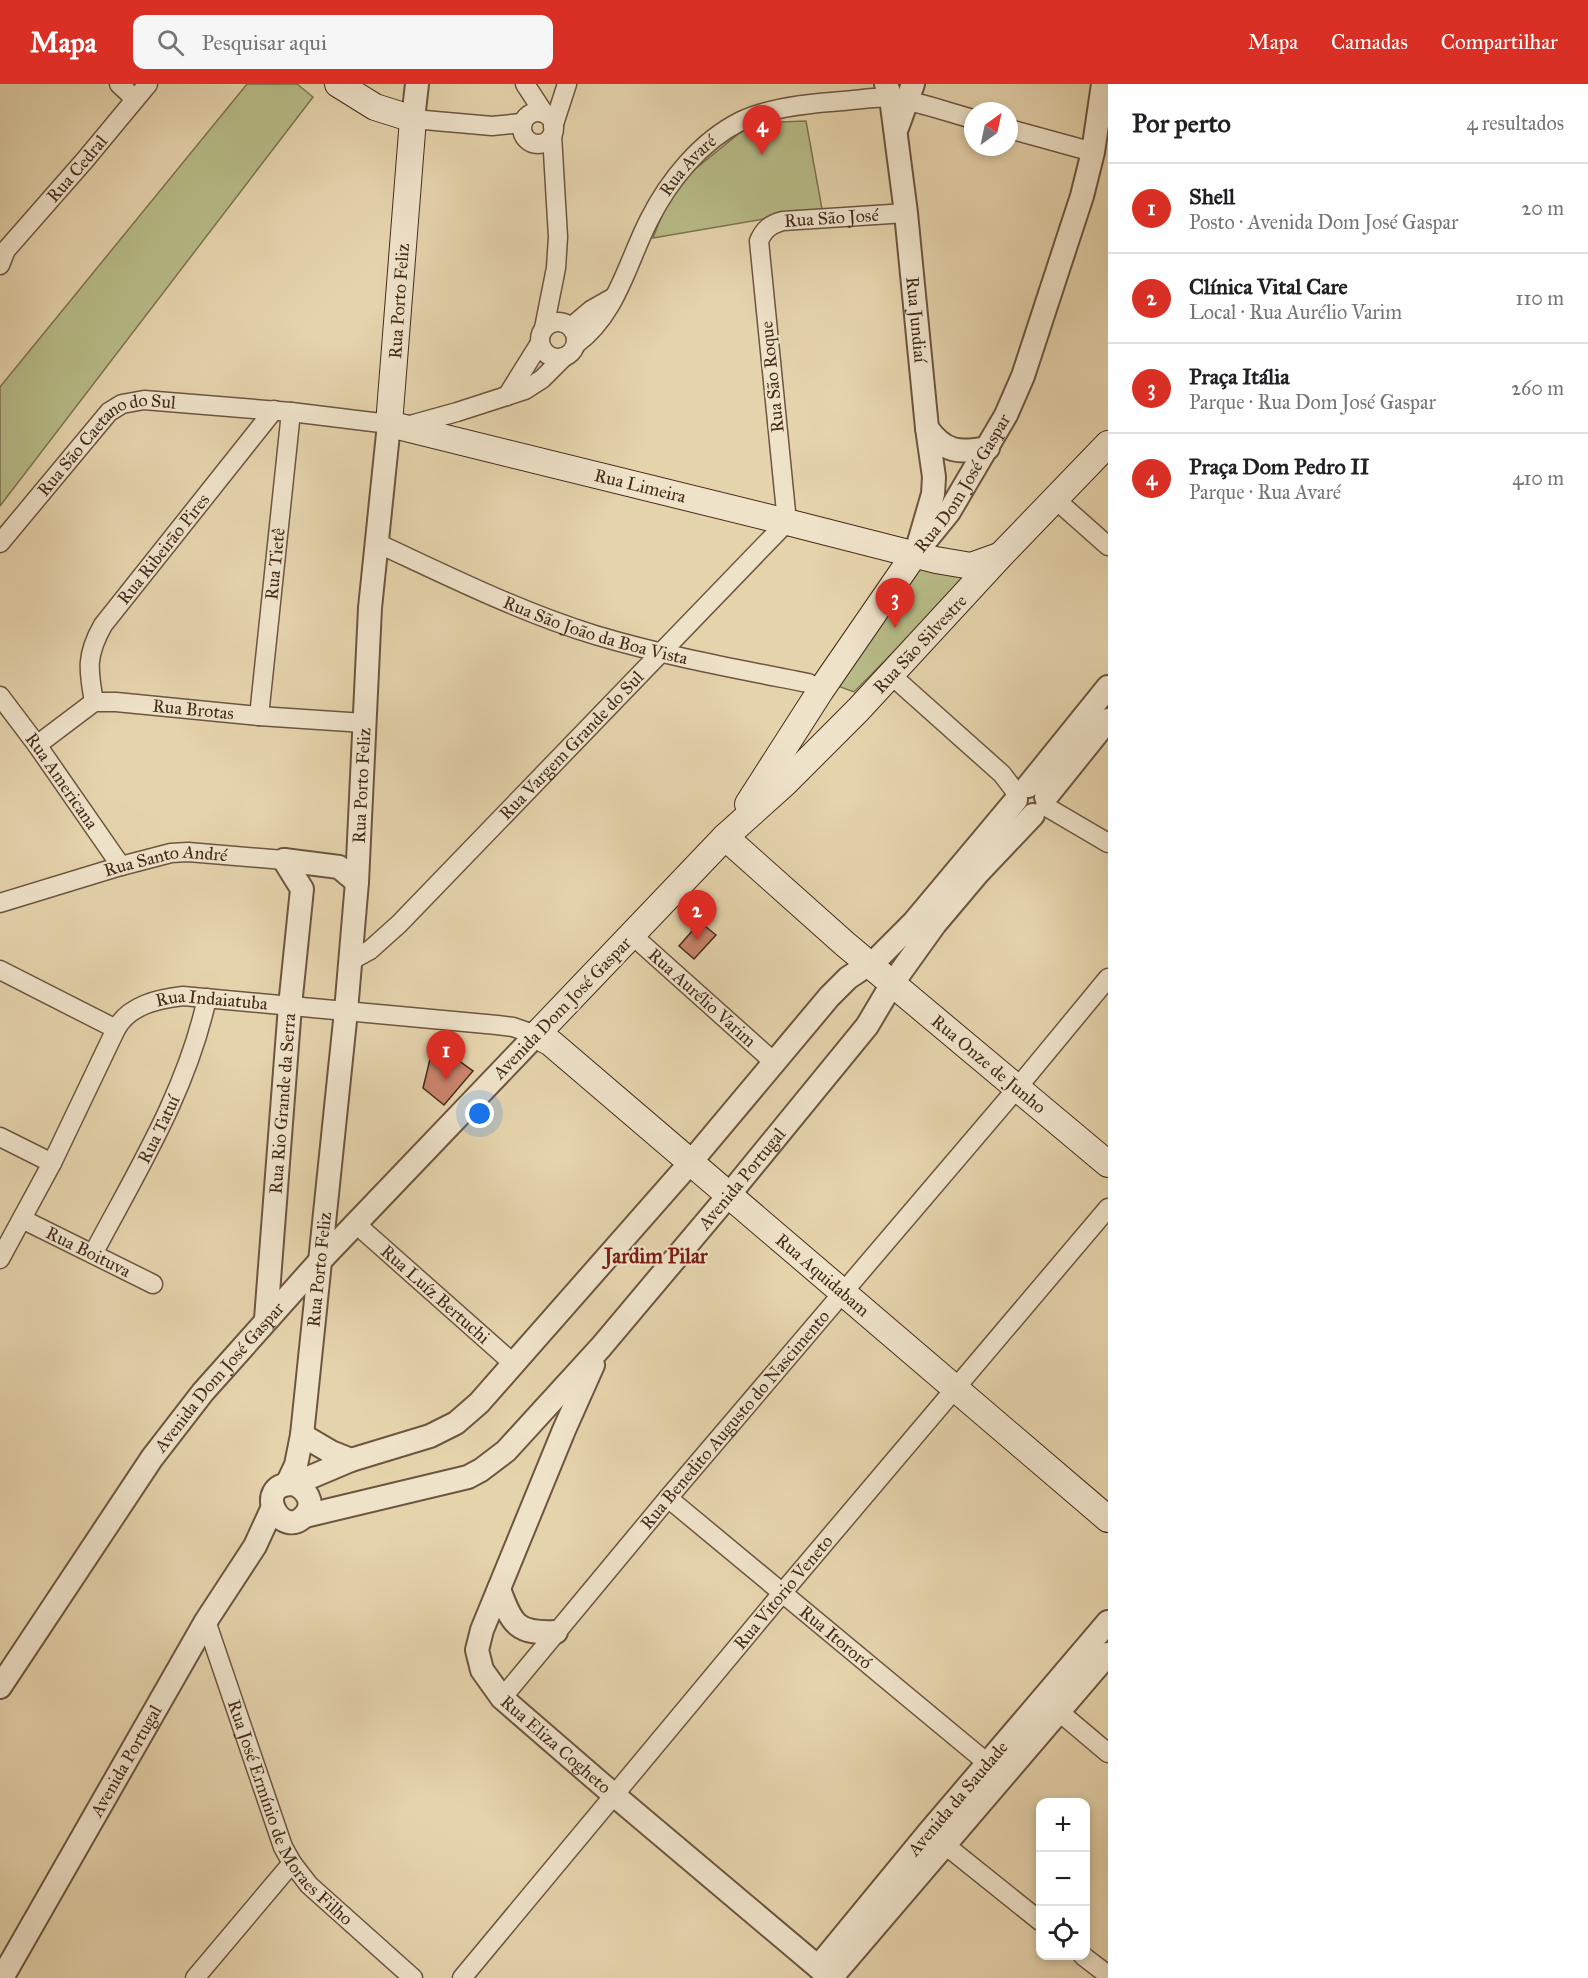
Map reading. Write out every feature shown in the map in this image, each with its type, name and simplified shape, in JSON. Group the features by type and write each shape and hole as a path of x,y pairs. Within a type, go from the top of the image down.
{"main road":[{"path":"338,84 375,107 413,119"},
{"name":"Rua Porto Feliz","path":"395,426 413,119"},
{"name":"Rua Limeira","path":"395,426 787,522 914,555 973,576"},
{"name":"Rua São Silvestre","path":"725,837 785,783 858,710 891,675 973,576 1002,554 1108,444"},
{"name":"Rua Dom José Gaspar","path":"725,837 771,771 821,690 914,555"},
{"path":"821,690 838,702 858,710"},
{"name":"Avenida Dom José Gaspar","path":"537,1035 725,837"},
{"name":"Rua Onze de Junho","path":"725,837 892,984 1108,1164"},
{"name":"Rua Aquidabam","path":"537,1035 551,1043 842,1292 957,1387 1108,1519"}],"street":[{"path":"119,84 135,99"},
{"name":"Rua Cedral","path":"2,255 50,202 148,84"},
{"name":"Rua Porto Feliz","path":"413,119 417,84"},
{"path":"523,84 550,125 555,178 558,237 551,294 542,336 546,354 558,358 569,338"},
{"path":"523,84 527,131 555,178"},
{"path":"413,119 527,131 544,142 567,84"},
{"name":"Rua Dom José Gaspar","path":"914,555 949,512 988,448 1023,376 1069,239 1093,152 1103,84"},
{"name":"Rua Avaré","path":"395,426 507,396 536,384 591,310 615,296 649,219 685,166 719,135 740,121 772,111 899,90 964,115"},
{"name":"Rua Jundiaí","path":"899,90 896,133 934,477 933,494 914,555"},
{"path":"527,131 534,112 550,125"},
{"path":"1018,131 1093,152"},
{"name":"Rua São José","path":"762,234 771,225 783,221 906,213"},
{"name":"Rua São Roque","path":"762,234 759,241 787,522"},
{"path":"551,294 569,338"},
{"path":"507,396 542,336 554,322 569,338"},
{"name":"Rua São Caetano do Sul","path":"0,543 114,407 130,401 144,400 283,411"},
{"name":"Rua Limeira","path":"283,411 395,426"},
{"name":"Rua Ribeirão Pires","path":"94,702 88,673 88,659 93,642 103,625 283,411"},
{"name":"Rua Tietê","path":"259,716 283,411"},
{"name":"Rua Porto Feliz","path":"291,1484 302,1435 346,1011 357,882 370,608 377,543 395,426"},
{"path":"927,428 934,438 957,451 968,452 988,448"},
{"path":"1055,499 1108,546"},
{"name":"Rua Vargem Grande do Sul","path":"350,961 370,950 399,924 787,522"},
{"name":"Rua São João da Boa Vista","path":"377,543 543,616 594,634 660,653 808,683 821,690"},
{"path":"891,675 1030,798 1108,843"},
{"name":"Avenida Portugal","path":"3,1976 206,1621 255,1546 289,1515 468,1477 506,1451 601,1347 729,1196 867,1026 892,984 1030,798 1108,687"},
{"name":"Rua Americana","path":"0,696 121,866"},
{"path":"37,745 94,702"},
{"name":"Rua Brotas","path":"94,702 364,723"},
{"name":"Avenida Portugal","path":"291,1484 351,1460 430,1436 456,1424 479,1404 690,1163 839,986 869,964 913,923 1030,798 1108,720"},
{"path":"284,860 302,889 333,866 359,842"},
{"name":"Rua Santo André","path":"0,903 171,853 188,852 333,866"},
{"path":"333,866 357,882"},
{"name":"Rua Rio Grande da Serra","path":"266,1319 290,1006 302,889"},
{"name":"Rua Aurélio Varim","path":"632,935 774,1062"},
{"path":"0,970 116,1029"},
{"name":"Rua Benedito Augusto do Nascimento","path":"502,1698 842,1292 1018,1088 1108,978"},
{"name":"Rua Indaiatuba","path":"0,1259 52,1163 120,1021 130,1012 146,1004 183,996 505,1026 537,1035"},
{"name":"Rua Tatuí","path":"93,1254 160,1129 182,1081 194,1048 207,998"},
{"name":"Avenida Dom José Gaspar","path":"0,1687 170,1433 202,1392 319,1262 537,1035"},
{"path":"0,1137 52,1163"},
{"name":"Rua Vitorio Veneto","path":"462,1978 783,1592 1108,1208"},
{"name":"Rua Boituva","path":"22,1219 153,1284"},
{"name":"Rua Luíz Bertuchi","path":"356,1224 515,1365"},
{"name":"Rua Eliza Cogheto","path":"601,1347 564,1430 482,1630 477,1650 482,1670 502,1698 823,1975"},
{"path":"549,1404 564,1430"},
{"path":"302,1435 331,1452 351,1460"},
{"path":"291,1484 302,1488 310,1501 309,1509 289,1515 272,1501 279,1487 291,1484"},
{"name":"Rua Itororó","path":"668,1498 995,1769"},
{"path":"499,1589 507,1612 515,1623 534,1633 556,1632"},
{"name":"Rua José Ermínio de Moraes Filho","path":"206,1621 283,1847 291,1863 309,1885 413,1978"},
{"name":"Avenida da Saudade","path":"823,1975 1050,1704 1108,1622"},
{"name":"Avenida da Saudade","path":"1050,1704 1108,1654"},
{"path":"1050,1704 1108,1753"},
{"path":"937,1838 1036,1917"},
{"path":"195,1978 291,1863"},
{"path":"1088,1960 1108,1975"}],"green space":[{"path":"247,84 297,84 313,97 0,506 0,387"},
{"path":"806,121 822,209 653,238 673,187 752,123"},
{"path":"919,561 972,572 854,692 835,685"}],"building":[{"path":"700,922 716,935 694,959 679,946"},
{"path":"434,1043 473,1071 444,1105 423,1088"}],"place":[{"name":"Praça Dom Pedro II","path":"762,155"},
{"name":"Praça Itália","path":"895,628"},
{"name":"Clínica Vital Care","path":"697,940"},
{"name":"Shell","path":"446,1080"}],"district":[{"name":"Jardim Pilar","path":"656,1256"}]}
